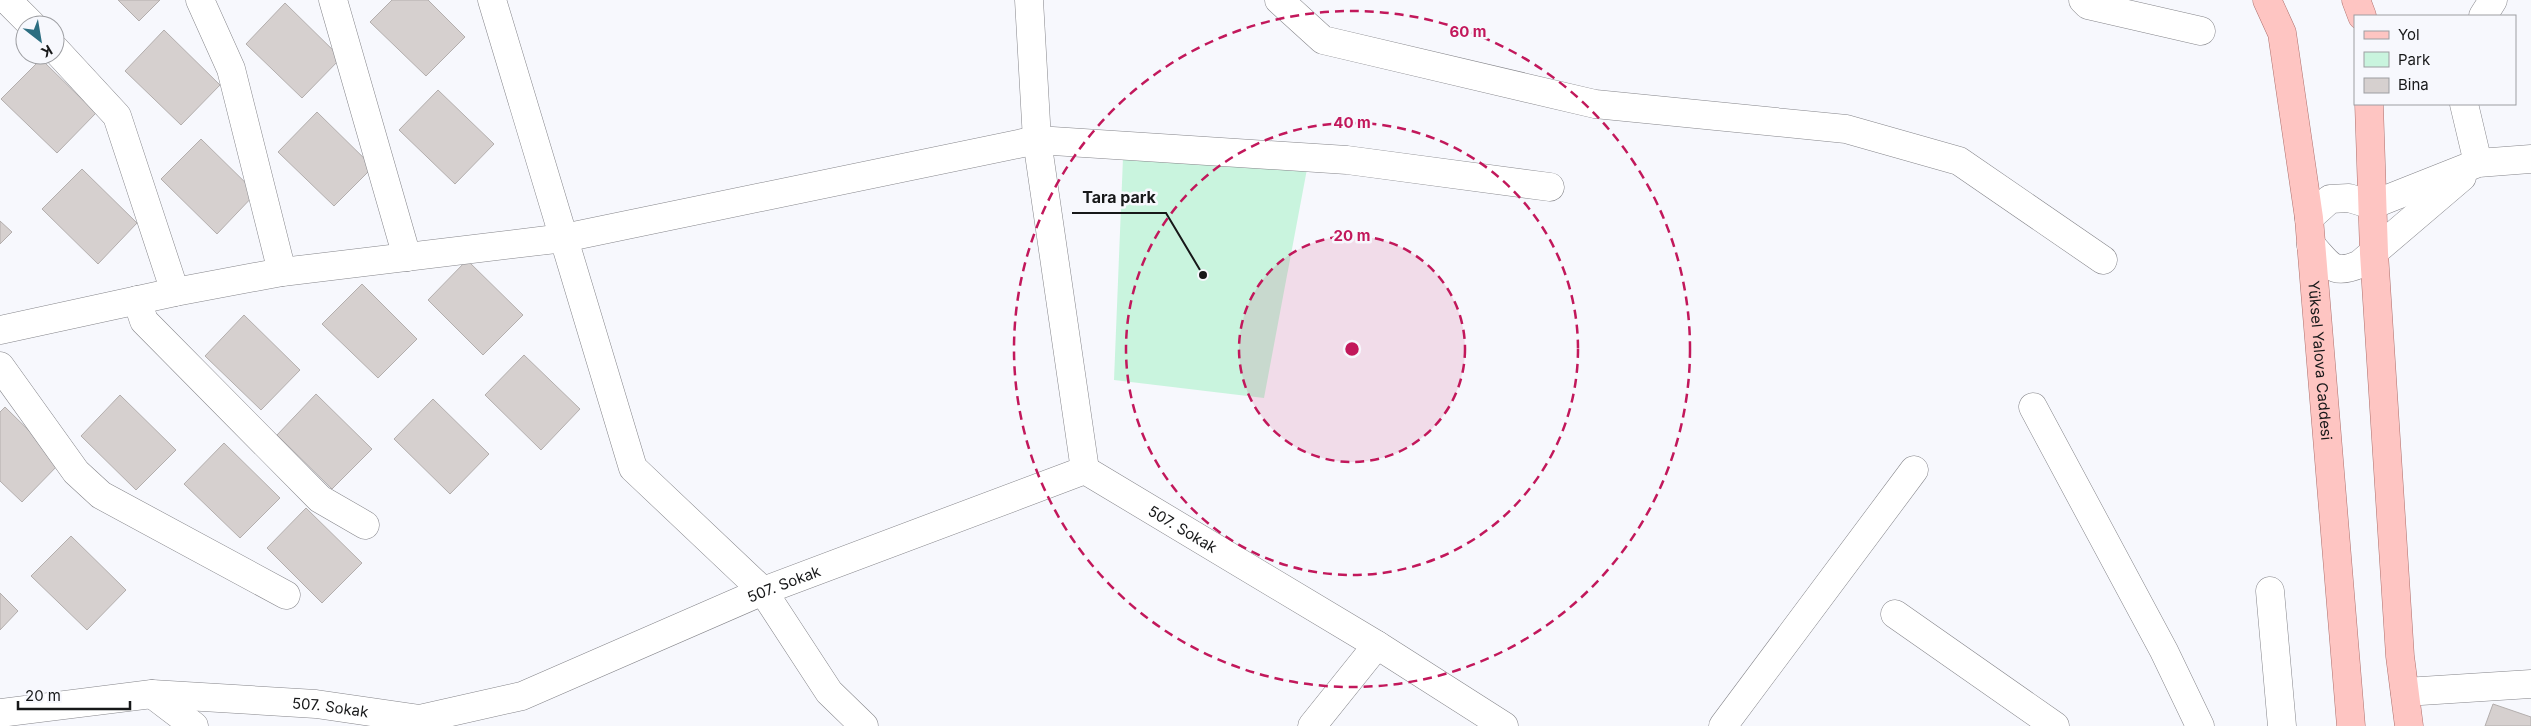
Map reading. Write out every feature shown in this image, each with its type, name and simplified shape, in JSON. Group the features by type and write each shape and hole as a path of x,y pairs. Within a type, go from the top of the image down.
{"main road":[{"name":"Yüksel Yalova Caddesi","path":"2267,0 2282,33 2309,218 2352,726"},
{"path":"2356,0 2362,15"},
{"path":"2369,105 2374,253 2399,646 2409,726"}],"street":[{"path":"7,0 22,15"},
{"path":"200,0 230,70 282,272"},
{"path":"333,0 407,257"},
{"path":"492,0 633,468 762,591 829,692 864,726"},
{"path":"1029,0 1037,140 1086,470"},
{"path":"1278,0 1323,40 1595,104 1846,129 1959,161 2104,260"},
{"path":"2083,0 2088,5 2200,30"},
{"path":"2485,15 2493,0"},
{"path":"65,60 117,116 175,292"},
{"path":"2464,105 2478,163"},
{"path":"0,330 175,292 282,272 564,238 1037,140 1347,160 1550,187"},
{"path":"2309,218 2330,199 2349,198 2372,204 2478,163 2531,159"},
{"path":"2312,245 2331,267 2345,270 2360,264 2478,163"},
{"path":"137,300 144,321 320,499 365,525"},
{"path":"0,366 76,472 101,495 286,595"},
{"path":"2033,407 2164,651 2200,726"},
{"name":"507. Sokak","path":"0,713 152,694 316,704 420,719 522,696 762,591 1086,470 1377,645 1504,726"},
{"path":"1723,726 1914,470"},
{"path":"2270,591 2282,726"},
{"path":"1895,614 2055,726"},
{"path":"1312,726 1377,645"},
{"path":"2405,692 2531,684"},
{"path":"152,694 194,726"}],"green space":[{"path":"1123,158 1307,169 1264,398 1114,380"}],"building":[{"path":"118,0 160,0 139,21"},
{"path":"392,0 428,0 465,37 426,76 370,22"},
{"path":"285,3 341,58 302,98 246,44"},
{"path":"164,30 220,85 181,125 125,71"},
{"path":"35,65 47,65 96,113 57,153 1,99"},
{"path":"438,90 494,144 455,184 399,130"},
{"path":"317,112 373,167 334,206 278,152"},
{"path":"201,139 256,193 217,234 161,179"},
{"path":"82,169 137,223 98,264 42,209"},
{"path":"0,221 12,232 0,244"},
{"path":"467,260 523,315 483,355 428,300"},
{"path":"362,284 417,339 378,378 322,324"},
{"path":"244,315 300,370 261,410 205,356"},
{"path":"524,355 580,409 541,450 485,395"},
{"path":"316,394 372,449 332,489 277,435"},
{"path":"120,395 176,450 136,490 81,436"},
{"path":"433,399 489,454 450,494 394,439"},
{"path":"5,407 61,462 22,502 0,481 0,412"},
{"path":"224,443 280,498 240,538 184,484"},
{"path":"306,508 362,563 322,603 267,548"},
{"path":"71,536 126,590 87,630 31,576"},
{"path":"0,593 18,611 0,630"},
{"path":"2493,704 2531,717 2531,726 2485,726"}],"place":[{"name":"Tara park","path":"1203,275"}]}
